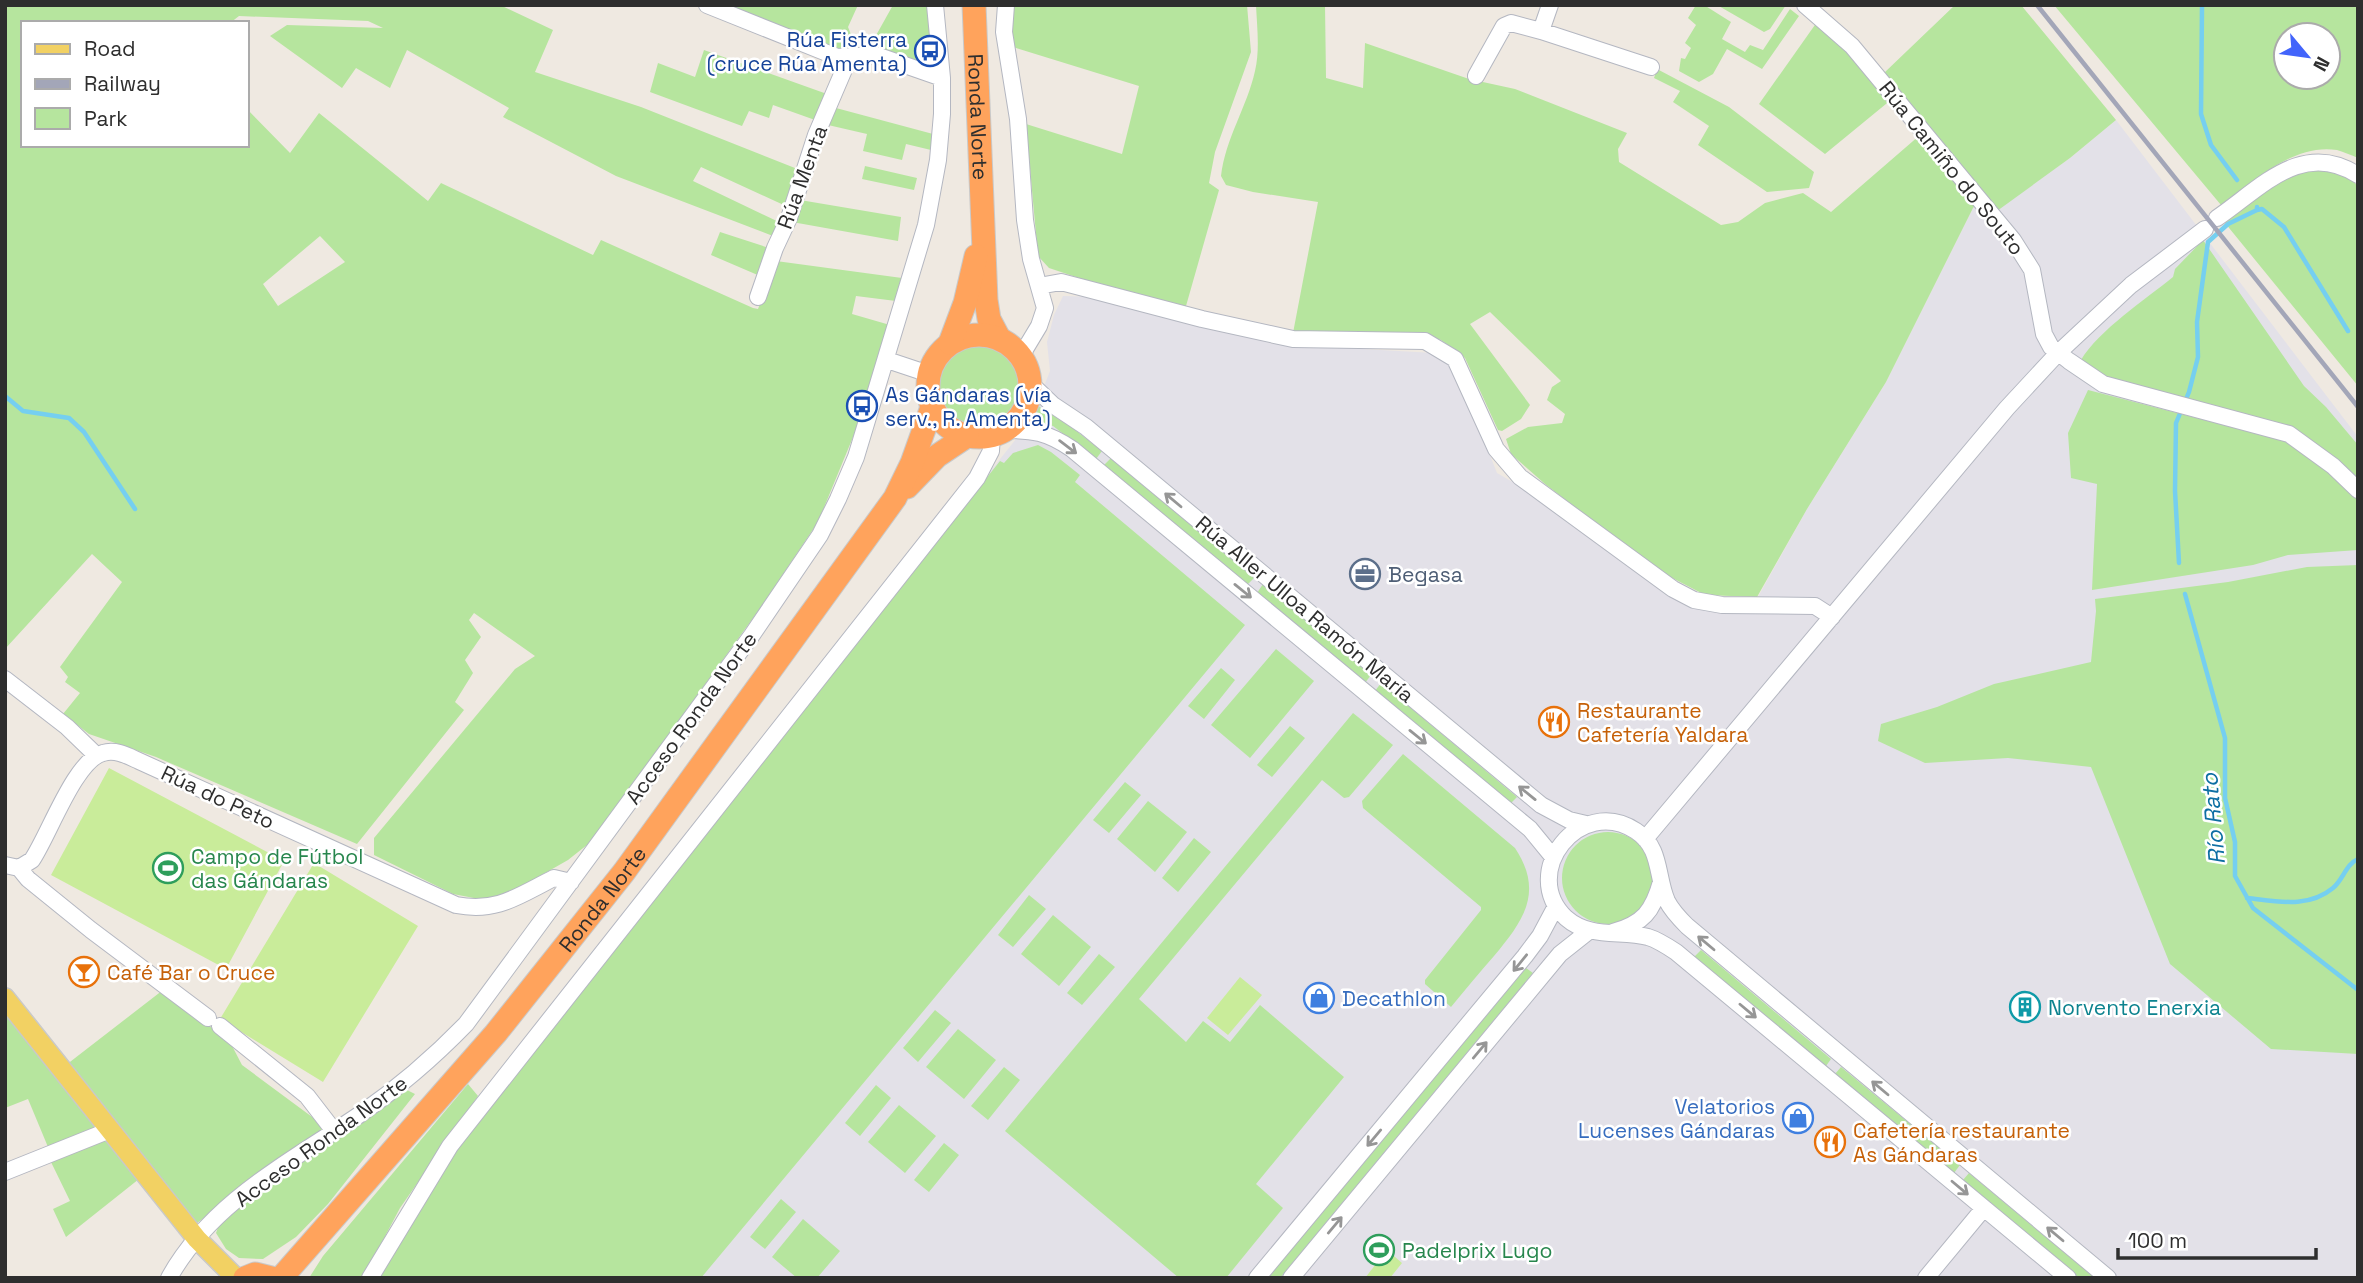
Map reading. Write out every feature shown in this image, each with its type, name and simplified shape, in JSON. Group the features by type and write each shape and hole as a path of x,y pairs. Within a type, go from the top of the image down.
{"highway":[{"name":"Ronda Norte","path":"974,5 986,300 989,319 999,338"},
{"name":"Ronda Norte","path":"281,1278 496,1033 624,872 894,498 912,463 932,407 929,374 936,357 950,344 965,303 982,229"},
{"path":"932,407 947,426 967,436 998,433 1015,422 1023,411 1030,383 1021,356 1011,346 999,338 982,334 965,336 950,344"},
{"name":"Ronda Norte","path":"894,498 937,456 967,436"},
{"path":"246,1278 255,1275 271,1278"}],"main road":[{"path":"5,998 197,1238 236,1278"}],"street":[{"path":"707,5 837,57 876,55 942,78"},
{"name":"Acceso Ronda Norte","path":"169,1278 180,1258 197,1238 243,1193 394,1089 424,1065 466,1024 752,635 820,535 856,457 929,212 939,160 942,78 935,5"},
{"path":"1006,5 1004,32 1018,119 1025,220 1031,259 1045,308 1021,356"},
{"path":"1541,31 1550,5"},
{"name":"Rúa Camiño do Souto","path":"1805,5 1852,46 2013,240 2032,270 2044,334 2058,353"},
{"path":"1476,75 1504,26 1511,23 1651,67"},
{"name":"Rúa Menta","path":"758,297 789,218 816,135 847,58"},
{"path":"2108,1278 1703,941 1667,901 1658,858 1645,839 2007,408 2058,353 2131,285 2211,223 2289,168 2312,161 2330,162 2345,166 2358,174"},
{"path":"1039,286 1061,282 1202,319 1293,339 1425,341 1455,359 1496,449 1520,477 1673,589 1694,600 1722,605 1815,606 1832,617"},
{"path":"2058,353 2103,384 2289,434 2333,466 2358,490"},
{"path":"887,359 929,374"},
{"name":"Rúa Aller Ulloa Ramón María","path":"1030,383 1053,405 1086,427 1541,805 1569,820 1587,824 1604,821 1621,823 1637,831 1645,839"},
{"name":"Rúa Aller Ulloa Ramón María","path":"998,433 1026,430 1049,435 1072,449 1520,821 1553,857"},
{"path":"370,1278 450,1146 977,478 998,433"},
{"path":"5,679 67,727 96,755 79,772 32,860 13,867"},
{"name":"Rúa do Peto","path":"96,755 106,752 125,755 456,905 491,907 554,878 571,882"},
{"path":"1587,824 1560,843 1549,874 1550,890 1556,906 1570,921 1589,931 1647,937 1676,952 2068,1278"},
{"path":"13,867 306,1096 334,1131"},
{"path":"1611,933 1629,928 1645,916 1656,901 1661,882"},
{"path":"1257,1278 1525,956 1540,936 1556,906"},
{"path":"1291,1278 1560,954 1589,931"},
{"path":"5,1172 110,1130"},
{"path":"1926,1278 1984,1208"}],"shaded area":[{"path":"2116,120 2358,437 2358,1278 380,1278 437,1176 721,811 1031,420 1050,371 1047,342 1054,315 1063,296 1098,297 1274,344 1434,353 1447,361 1460,380 1497,473 1530,492 1698,606 1749,613 1807,509 1886,382 1973,208 1984,197 1997,210 2070,158"}],"green space":[{"path":"5,5 500,5 553,30 535,72 641,107 800,170 788,207 701,167 693,181 781,223 773,236 616,176 503,117 509,108 407,50 390,88 356,68 342,88 270,36 287,25 383,28 368,21 239,16 233,21 21,21 21,147 248,147 248,110 290,153 319,113 428,201 441,183 593,255 601,240 753,308 758,309 776,261 902,278 896,301 856,296 852,314 890,325 858,425 818,522 761,607 592,841 568,860 505,896 479,899 453,894 374,855 374,838 515,669 535,656 474,613 469,620 481,637 465,660 473,673 455,702 464,710 357,844 156,757 89,734 63,714 80,693 65,682 68,677 60,667 122,582 92,554 5,649","holes":["320,236 345,262 278,306 263,284"]},
{"path":"720,5 858,5 848,27 856,47 855,53 837,53"},
{"path":"893,5 927,5 930,36 927,70 869,48"},
{"path":"1011,5 1247,5 1251,52 1215,152 1209,183 1219,190 1186,306 1094,283 1049,268 1038,256 1026,124 1122,154 1139,86 1013,47"},
{"path":"1256,5 1325,5 1326,78 1363,88 1365,43 1469,79 1515,89 1627,133 1618,149 1619,162 1721,225 1738,222 1765,203 1803,193 1831,212 1920,135 1977,204 1886,382 1807,509 1757,597 1705,595 1657,570 1545,484 1511,454 1506,439 1528,427 1562,423 1565,414 1547,400 1552,387 1561,381 1490,312 1470,324 1530,405 1521,419 1502,431 1498,430 1465,358 1441,340 1421,334 1293,333 1318,202 1226,185 1221,176 1227,149 1257,63"},
{"path":"1696,5 1704,5 1731,22 1722,39 1745,52 1750,45 1763,50 1790,9 1799,16 1762,69 1727,49 1713,74 1699,82 1679,71 1681,58 1685,59 1691,48 1685,43 1696,25 1688,18"},
{"path":"1717,5 1786,5 1770,29 1764,32"},
{"path":"1955,5 2021,5 2116,120 2070,158 1997,211 1884,73"},
{"path":"2054,5 2358,5 2358,158 2337,150 2321,149 2290,158 2221,205"},
{"path":"1817,22 1855,54 1892,99 1825,154 1759,104"},
{"path":"704,50 827,94 815,120 773,105 769,118 749,111 742,126 650,92 658,63 695,77"},
{"path":"1657,69 1729,107 1814,172 1809,188 1767,192 1698,145 1709,126 1673,102 1680,91 1654,78"},
{"path":"836,108 933,134 931,150 906,144 902,160 863,151 867,134 828,125"},
{"path":"865,166 917,178 914,190 862,179"},
{"path":"2320,168 2341,171 2358,186 2358,386 2225,223 2257,196 2281,181"},
{"path":"800,200 901,217 898,241 792,222"},
{"path":"720,232 769,248 760,276 711,255"},
{"path":"2203,240 2304,386 2358,445 2358,481 2333,457 2106,380 2081,360 2111,326 2173,277 2175,269"},
{"path":"980,346 996,349 1009,358 1018,371 1021,387 1018,403 1009,416 996,425 980,428 964,425 951,416 942,403 939,387 942,371 951,358 964,349"},
{"path":"2088,390 2274,438 2290,438 2358,494 2358,550 2288,555 2253,565 2092,590 2097,484 2071,478 2068,433"},
{"path":"1038,406 1102,451 1096,459 1053,426 1031,420"},
{"path":"1038,445 1080,475 1075,482 1245,625 701,1278 380,1278 437,1176 721,811 1000,461 1004,463 1013,453"},
{"path":"1111,458 1254,578 1247,585 1104,465"},
{"path":"2358,565 2358,1054 2271,1049 2170,964 2091,767 2008,758 1925,763 1878,741 1881,724 1937,707 1994,684 2091,662 2095,599 2228,582 2307,567"},
{"path":"1263,584 1371,675 1365,683 1257,593"},
{"path":"1276,649 1314,681 1250,758 1211,725"},
{"path":"1221,668 1235,680 1204,719 1188,706"},
{"path":"1381,683 1517,797 1510,804 1375,691"},
{"path":"1353,713 1393,745 1349,797 1344,798 1322,780 1139,999 1186,1042 1203,1021 1230,1042 1260,1005 1344,1077 1256,1184 1283,1208 1226,1278 1179,1278 1005,1131"},
{"path":"1290,726 1305,738 1272,777 1257,765"},
{"path":"1403,754 1515,848 1528,878 1527,905 1514,930 1451,1007 1425,984 1425,980 1481,907 1363,808 1362,801"},
{"name":"Campo de Fútbol das Gándaras","path":"109,768 284,861 226,969 51,875"},
{"path":"1125,782 1141,795 1109,833 1093,820"},
{"path":"1148,801 1187,832 1155,872 1117,839"},
{"path":"1599,832 1617,832 1634,839 1647,852 1654,869 1654,887 1647,904 1634,917 1617,924 1599,924 1582,917 1569,904 1562,887 1562,869 1569,852 1582,839"},
{"path":"1194,838 1211,852 1178,892 1162,878"},
{"name":"Campo de Fútbol das Gándaras","path":"314,863 418,926 323,1082 220,1019"},
{"path":"1029,895 1046,909 1013,947 998,935"},
{"path":"1053,915 1091,947 1059,986 1021,954"},
{"path":"1701,950 1831,1059 1826,1066 1694,957"},
{"path":"1099,954 1115,967 1082,1005 1067,993"},
{"path":"1526,968 1533,973 1280,1278 1267,1278"},
{"path":"1240,977 1262,995 1228,1035 1207,1018"},
{"path":"163,990 230,1042 242,1065 323,1125 321,1131 197,1223 190,1219 66,1065"},
{"path":"935,1010 951,1023 918,1062 903,1048"},
{"path":"5,1012 98,1123 95,1130 48,1147 28,1099 5,1108"},
{"path":"958,1029 996,1060 964,1099 926,1067"},
{"path":"1004,1067 1020,1080 988,1120 971,1106"},
{"path":"1841,1067 1960,1165 1954,1173 1835,1074"},
{"path":"468,1084 478,1096 400,1208 363,1278 309,1278 323,1256"},
{"path":"876,1085 891,1098 860,1136 845,1123"},
{"path":"405,1089 415,1094 328,1204 296,1237 263,1259 239,1258 226,1249 216,1233 220,1222 267,1184"},
{"path":"899,1105 936,1136 905,1173 868,1142"},
{"path":"107,1139 139,1179 66,1237 53,1209 70,1201 51,1162"},
{"path":"944,1143 959,1155 929,1192 914,1180"},
{"path":"1969,1173 2095,1278 2079,1278 1963,1180"},
{"path":"781,1199 796,1212 765,1249 750,1237"},
{"path":"803,1219 840,1251 817,1278 797,1278 772,1257"},
{"path":"1387,1250 1402,1263 1390,1278 1365,1278"}],"waterway":[{"name":"Río Rato","path":"2202,5 2201,114 2211,145 2237,180"},
{"name":"Río Rato","path":"2179,563 2175,491 2176,423 2189,392 2198,357 2197,322 2208,242 2228,224 2257,210 2257,207"},
{"path":"2257,210 2262,209 2284,227 2348,331"},
{"path":"5,396 23,411 69,418 84,432 135,509"},
{"name":"Río Rato","path":"2185,594 2225,738 2225,798 2235,842 2235,876 2253,908 2358,990"},
{"path":"2247,898 2280,902 2313,899 2333,888 2350,865 2358,859"}],"railway":[{"path":"2037,5 2358,407"}],"place":[{"name":"Rúa Fisterra (cruce Rúa Amenta)","path":"930,51"},
{"name":"As Gándaras (vía serv., R. Amenta)","path":"862,406"},
{"name":"Begasa","path":"1365,574"},
{"name":"Restaurante Cafetería Yaldara","path":"1554,722"},
{"name":"Campo de Fútbol das Gándaras","path":"168,868"},
{"name":"Café Bar o Cruce","path":"84,972"},
{"name":"Decathlon","path":"1319,998"},
{"name":"Norvento Enerxia","path":"2025,1007"},
{"name":"Velatorios Lucenses Gándaras","path":"1798,1118"},
{"name":"Cafetería restaurante As Gándaras","path":"1830,1142"},
{"name":"Padelprix Lugo","path":"1379,1250"}]}
